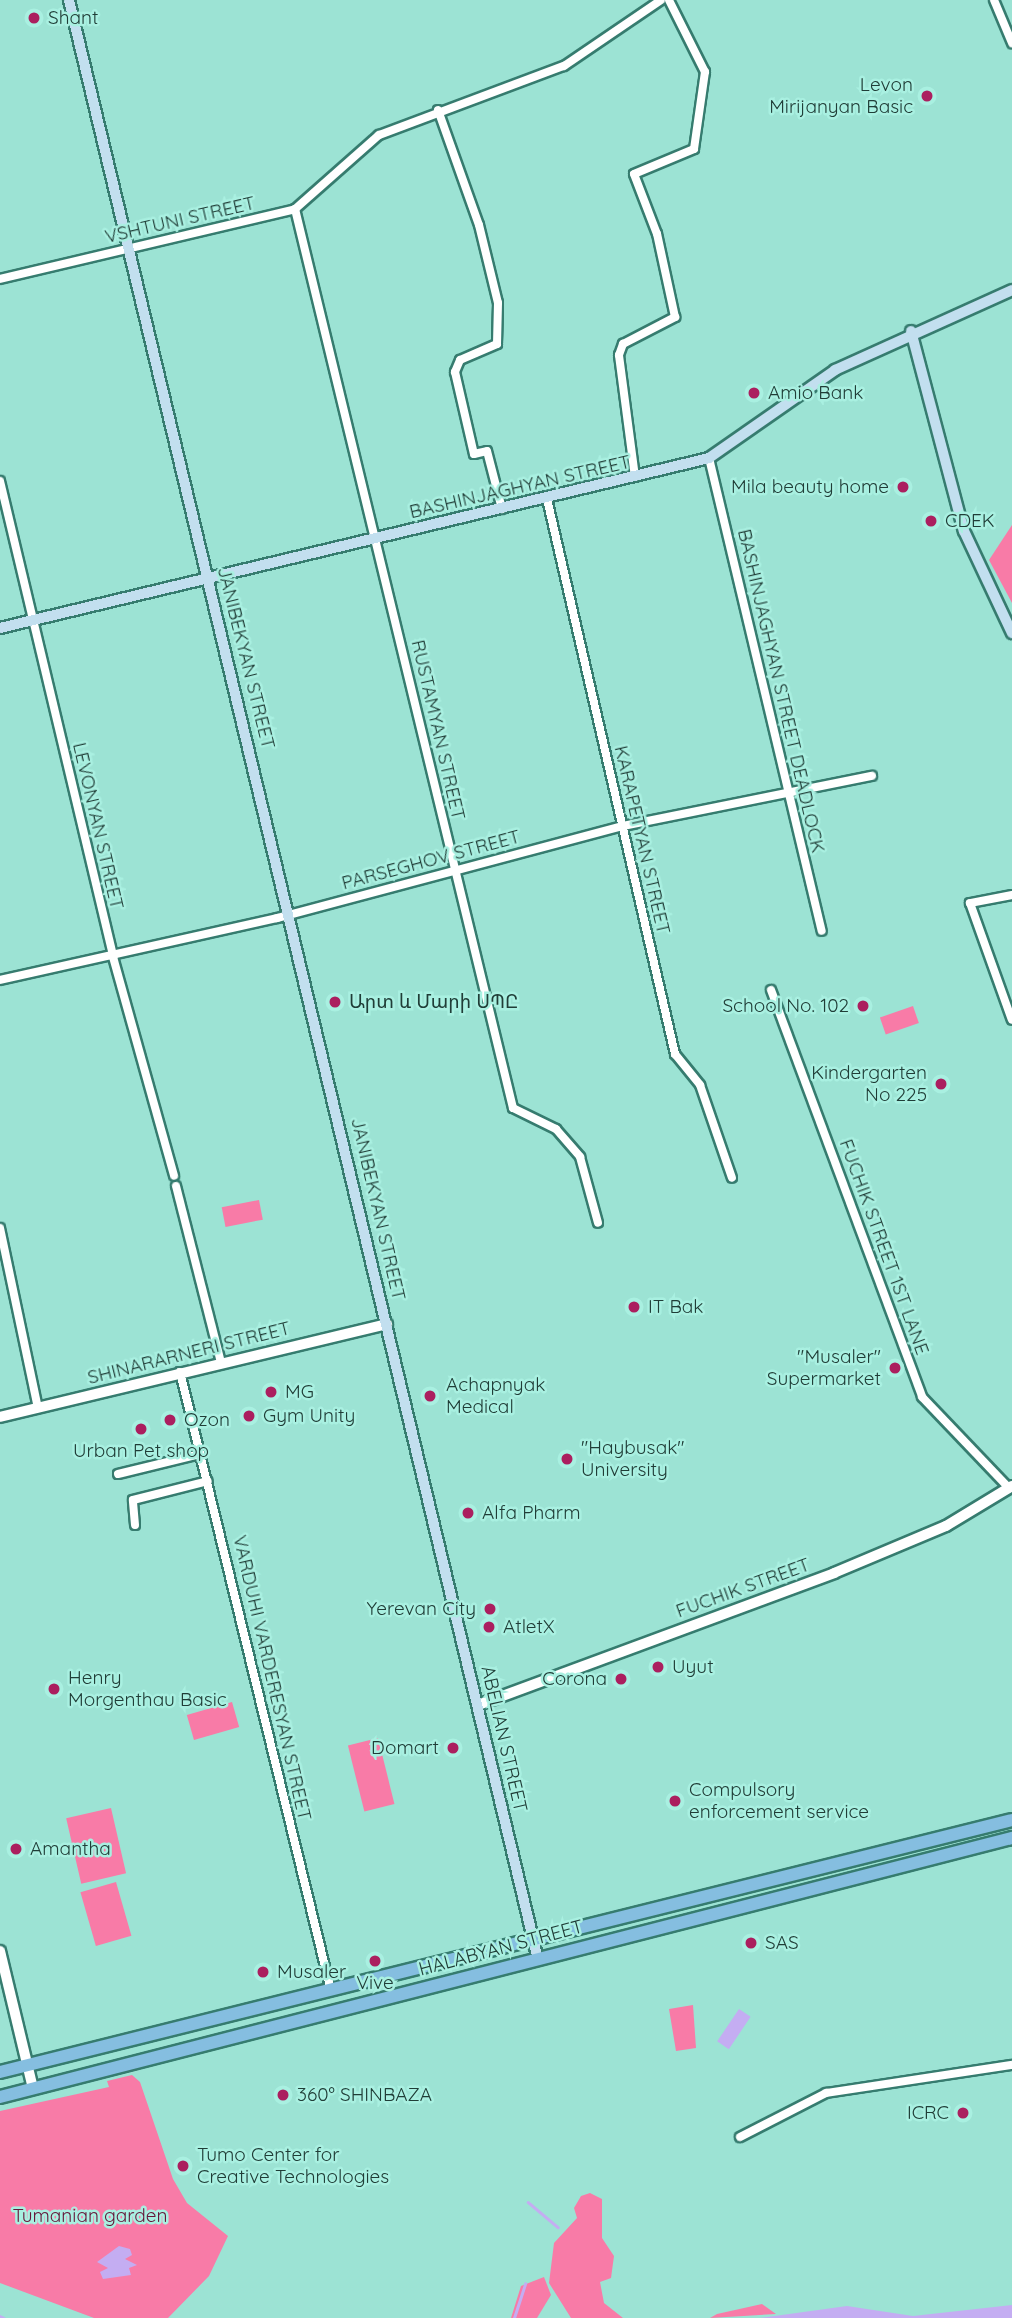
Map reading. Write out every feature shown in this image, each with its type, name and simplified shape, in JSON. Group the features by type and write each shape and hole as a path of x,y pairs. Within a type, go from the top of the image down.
{"main road":[{"name":"JANIBEKYAN STREET","path":"69,0 387,1324"},
{"name":"BASHINJAGHYAN STREET","path":"0,628 709,458 835,370 909,333 1012,288"},
{"path":"909,333 964,531 1012,631"},
{"name":"ABELIAN STREET","path":"387,1324 538,1959"},
{"name":"HALABYAN STREET","path":"0,2072 1012,1820"},
{"name":"HALABYAN STREET","path":"0,2097 1012,1838"},
{"path":"918,1843 928,1851 924,1860"},
{"path":"666,1905 661,1916 670,1924"}],"street":[{"name":"VSHTUNI STREET","path":"0,279 295,209 379,135 438,110 564,66 661,0"},
{"path":"635,477 619,355 623,345 675,317 657,234 634,174 694,149 705,72 668,0"},
{"path":"994,0 1012,43"},
{"path":"438,110 480,228 498,303 498,344 460,360 455,372 474,454 487,451 502,509"},
{"name":"RUSTAMYAN STREET","path":"295,209 513,1108 556,1129 580,1157 598,1223"},
{"name":"BASHINJAGHYAN STREET DEADLOCK","path":"709,458 822,931"},
{"name":"LEVONYAN STREET","path":"0,481 113,957 174,1176"},
{"name":"KARAPETYAN STREET","path":"547,499 675,1054 700,1085 732,1178"},
{"name":"PARSEGHOV STREET","path":"0,980 113,957 290,914 623,826 872,776"},
{"path":"1012,895 970,903 1012,1020"},
{"name":"FUCHIK STREET 1ST LANE","path":"771,990 922,1397 1011,1487"},
{"path":"176,1186 221,1362"},
{"path":"0,1228 38,1408"},
{"name":"SHINARARNERI STREET","path":"0,1418 221,1362 387,1324"},
{"name":"VARDUHI VARDERESYAN STREET","path":"180,1372 331,1991"},
{"path":"118,1474 200,1454"},
{"path":"135,1525 133,1500 208,1481"},
{"name":"FUCHIK STREET","path":"478,1705 841,1570 946,1526 1011,1487"},
{"path":"0,1951 33,2088"},
{"path":"740,2137 826,2093 1012,2065"}],"green space":[{"path":"1012,525 1012,603 989,560"},
{"path":"913,1006 919,1023 886,1034 880,1017"},
{"path":"259,1200 263,1220 226,1227 222,1207"},
{"path":"232,1702 239,1727 194,1740 187,1715"},
{"path":"378,1738 394,1804 364,1811 348,1745"},
{"path":"111,1808 126,1873 81,1884 66,1818"},
{"path":"116,1882 131,1936 96,1946 80,1892"},
{"path":"693,2005 696,2048 676,2051 669,2009"},
{"name":"Tumanian garden","path":"132,2075 140,2082 173,2179 187,2203 228,2236 209,2276 168,2318 94,2318 0,2283 0,2111 109,2087 107,2081"},
{"path":"590,2193 602,2199 602,2238 614,2256 611,2278 600,2282 604,2303 623,2318 571,2318 549,2283 554,2243 577,2218 574,2208 581,2196"},
{"path":"544,2277 551,2295 537,2318 511,2318 521,2286"},
{"path":"762,2304 776,2314 710,2318 717,2314"}],"shaded area":[{"path":"739,2009 751,2017 729,2049 717,2041"},
{"path":"119,2246 130,2249 132,2255 125,2259 137,2265 129,2268 131,2275 103,2279 100,2272 108,2268 97,2262"},
{"path":"1012,2305 1012,2318 760,2318 847,2306 913,2316"}],"waterway":[{"path":"528,2202 558,2227"},
{"path":"514,2318 525,2284"},
{"path":"0,2316 4,2318"}],"place":[{"name":"Shant","path":"34,18"},
{"name":"Levon Mirijanyan Basic","path":"927,96"},
{"name":"Amio Bank","path":"754,393"},
{"name":"Mila beauty home","path":"903,487"},
{"name":"CDEK","path":"931,521"},
{"name":"Արտ և Մարի ՍՊԸ","path":"335,1002"},
{"name":"School No. 102","path":"863,1006"},
{"name":"Kindergarten No 225","path":"941,1084"},
{"name":"IT Bak","path":"634,1307"},
{"name":"\"Musaler\" Supermarket","path":"895,1368"},
{"name":"MG","path":"271,1392"},
{"name":"Achapnyak Medical","path":"430,1396"},
{"name":"Gym Unity","path":"249,1416"},
{"name":"Ozon","path":"170,1420"},
{"name":"Urban Pet shop","path":"141,1429"},
{"name":"\"Haybusak\" University","path":"567,1459"},
{"name":"Alfa Pharm","path":"468,1513"},
{"name":"Yerevan City","path":"490,1609"},
{"name":"AtletX","path":"489,1627"},
{"name":"Uyut","path":"658,1667"},
{"name":"Corona","path":"621,1679"},
{"name":"Henry Morgenthau Basic","path":"54,1689"},
{"name":"Domart","path":"453,1748"},
{"name":"Compulsory enforcement service","path":"675,1801"},
{"name":"Amantha","path":"16,1849"},
{"name":"SAS","path":"751,1943"},
{"name":"Vive","path":"375,1961"},
{"name":"Musaler","path":"263,1972"},
{"name":"360° SHINBAZA","path":"283,2095"},
{"name":"ICRC","path":"963,2113"},
{"name":"Tumo Center for Creative Technologies","path":"183,2166"}]}
